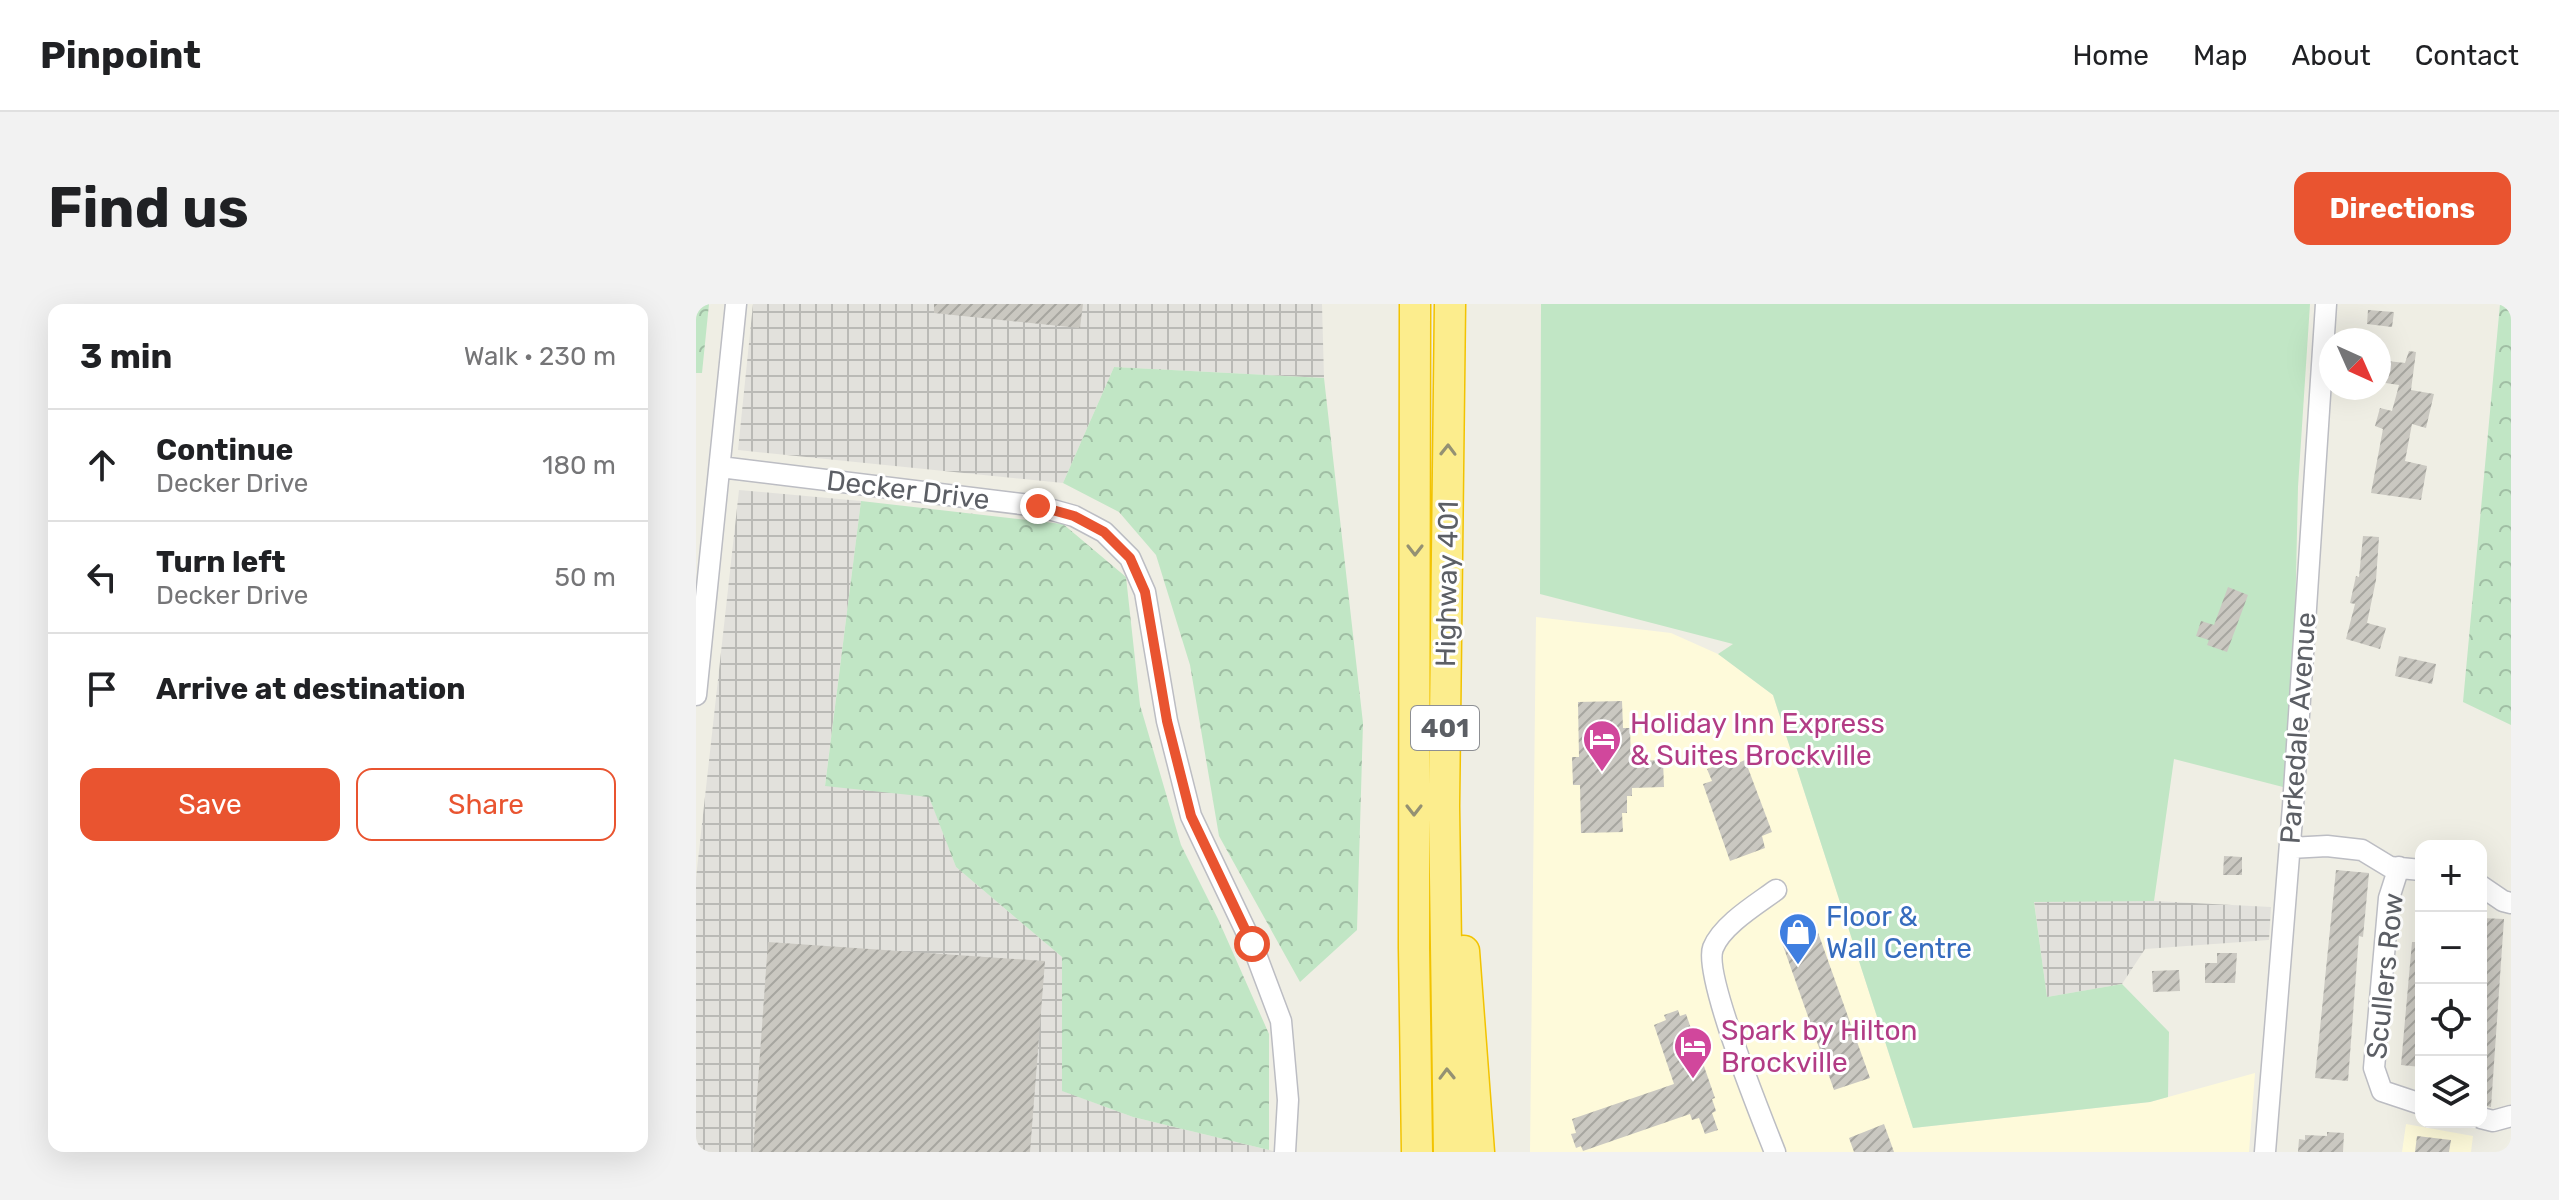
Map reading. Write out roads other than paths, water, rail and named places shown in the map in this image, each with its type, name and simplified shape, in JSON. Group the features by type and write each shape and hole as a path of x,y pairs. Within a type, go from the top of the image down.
{"highway":[{"name":"Highway 401","path":"1415,304 1414,948 1417,1152"},
{"name":"Highway 401","path":"1449,1152 1444,806 1450,304"},
{"path":"1444,806 1458,866 1479,1152"},
{"path":"1397,1152 1404,983 1414,948"}],"street":[{"path":"696,695 736,304"},
{"name":"Parkedale Avenue","path":"2265,1152 2290,848 2326,304"},
{"name":"Decker Drive","path":"720,467 1038,506 1074,516 1104,532 1130,558 1145,592 1167,721 1191,816 1252,944 1281,1021 1288,1100 1285,1152"},
{"path":"2290,848 2327,846 2362,850 2390,867 2415,869"},
{"name":"Scullers Row","path":"2399,867 2389,898 2374,1068 2382,1091 2415,1102"},
{"path":"1775,1152 1714,980 1713,949 1733,923 1776,890"},
{"path":"2487,890 2511,903"},
{"path":"2487,1120 2511,1116"}],"place":[{"name":"Holiday Inn Express & Suites Brockville","path":"1602,773"},
{"name":"Floor & Wall Centre","path":"1798,966"},
{"name":"Spark by Hilton Brockville","path":"1693,1080"}]}
